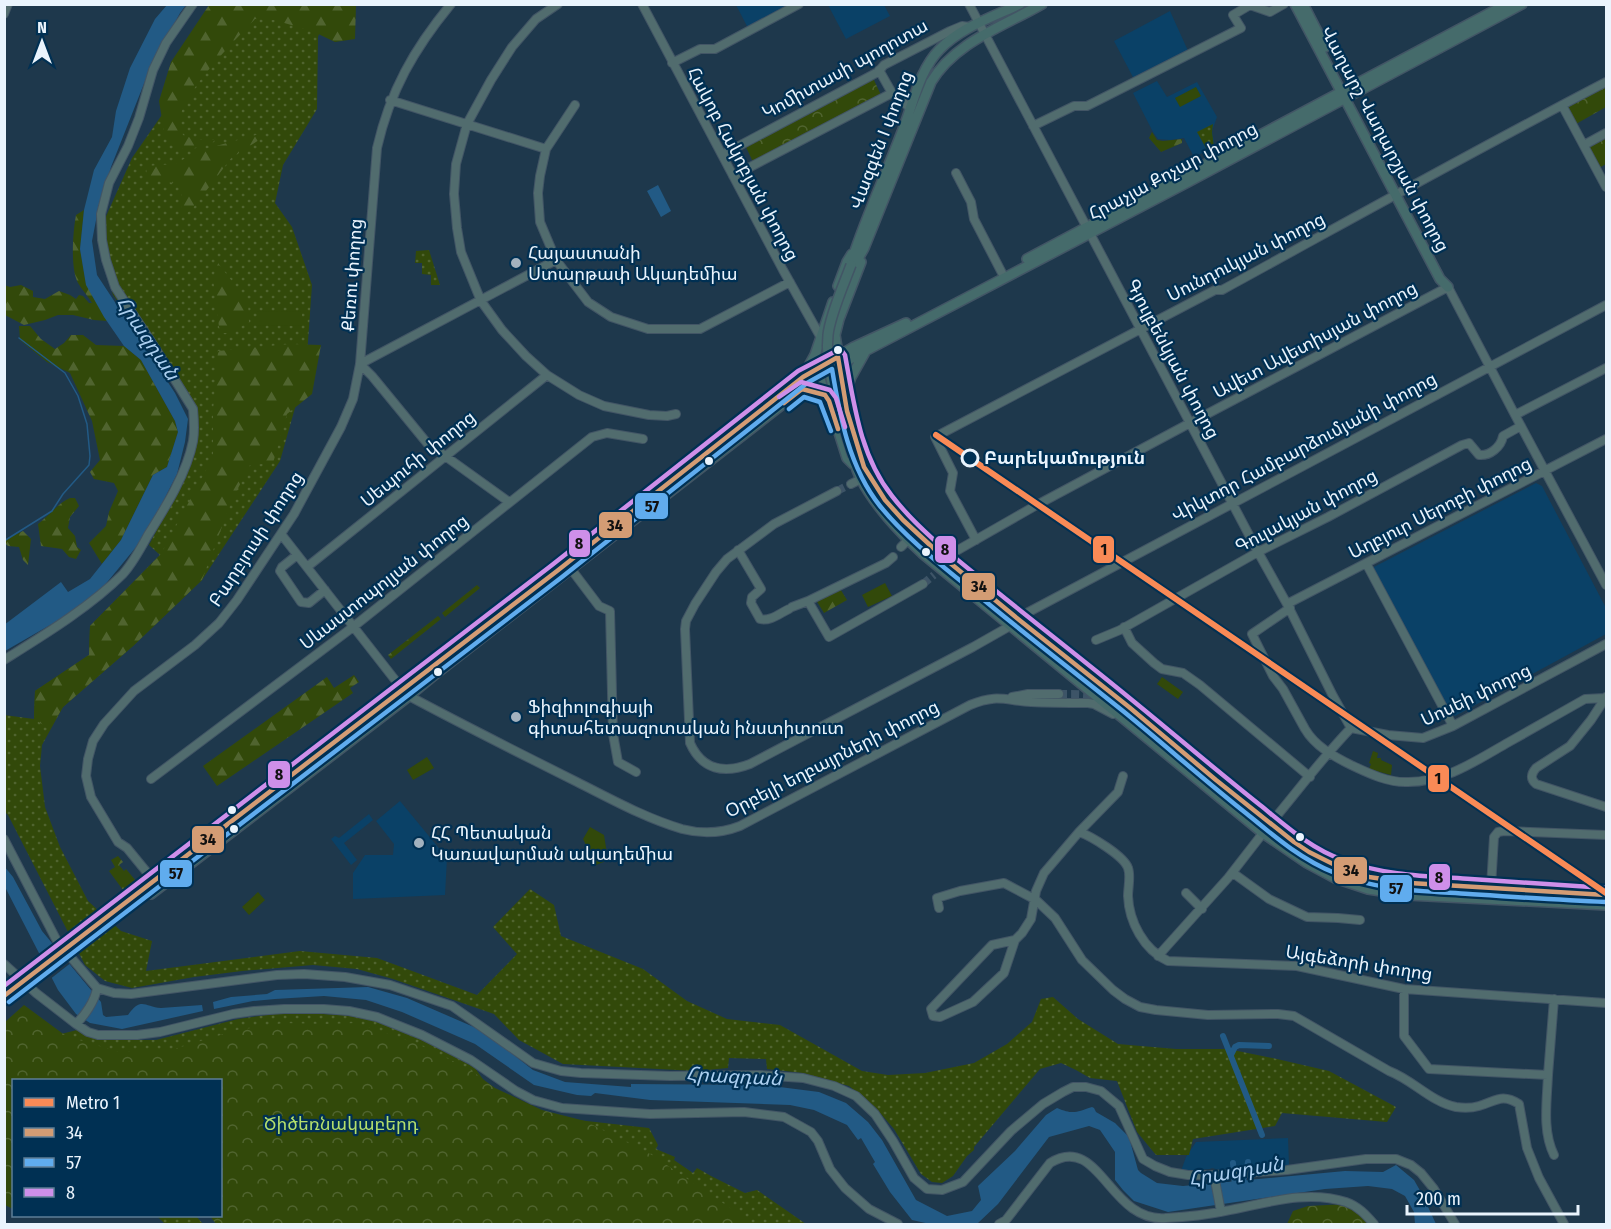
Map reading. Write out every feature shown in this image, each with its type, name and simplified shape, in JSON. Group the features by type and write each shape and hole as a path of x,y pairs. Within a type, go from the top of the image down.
{"main road":[{"name":"Կոմիտասի պողոտա","path":"974,26 1020,4"},
{"path":"986,35 1042,4"},
{"name":"Վաղարշ Վաղարշյան փողոց","path":"1295,4 1347,94"},
{"name":"Վաղարշ Վաղարշյան փողոց","path":"1303,4 1440,279 1448,287"},
{"name":"Հրաչյա Քոչար փողոց","path":"1347,94 1507,4"},
{"name":"Հրաչյա Քոչար փողոց","path":"831,367 1522,4"},
{"name":"Վազգեն I փողոց","path":"835,335 860,266 860,248 910,108 931,60 940,49 974,26"},
{"name":"Վազգեն I փողոց","path":"831,367 828,350 829,329 852,265 931,82 939,69 951,57 986,35"},
{"name":"Հրաչյա Քոչար փողոց","path":"831,367 854,347 905,324 1089,231"},
{"name":"Վազգեն I փողոց","path":"803,377 815,355 847,262 860,248"},
{"path":"820,336 826,339 835,335"},
{"path":"835,335 846,345 854,347"},
{"path":"829,401 835,335"},
{"path":"844,396 865,351"},
{"path":"524,600 571,569 803,377 831,367"},
{"path":"150,887 406,693 438,672 524,600 696,466 831,367"},
{"path":"831,367 844,396 861,472"},
{"path":"831,367 837,406 854,456 861,472 904,544 937,572 1010,626 1263,833 1307,863 1335,878 1368,889 1408,894 1606,905"},
{"path":"802,389 825,395 847,458 903,520 944,558 1129,706 1270,824 1310,852 1337,866 1369,877 1410,883 1606,895"},
{"path":"829,401 833,395 844,396"}],"street":[{"path":"4,14 8,4"},
{"path":"4,660 77,612 124,572 165,506 183,471 193,441 195,422 193,409 115,286 102,240 101,214 109,183 139,118 153,70 166,43 193,4"},
{"name":"Քեռու փողոց","path":"360,364 377,148 382,124 390,100 412,56 451,4"},
{"path":"558,4 536,19 512,47 467,124 456,164 453,194 461,252 481,301 502,330 526,356 548,375 579,395 604,406 649,415 676,414"},
{"name":"Հակոբ Հակոբյան փողոց","path":"642,4 820,336"},
{"path":"672,63 696,50 715,49 799,4"},
{"name":"Գյուլբենկյան փողոց","path":"969,4 974,26 986,35 1351,728"},
{"path":"1033,126 1074,106 1087,106 1241,28 1233,15 1250,5 1270,12 1284,4"},
{"name":"Կոմիտասի պողոտա","path":"722,155 950,31 962,26 974,26"},
{"path":"879,70 892,93 910,108"},
{"name":"Սունդուկյան փողոց","path":"976,540 950,491 953,473 935,437 1215,290 1222,290 1606,82"},
{"path":"733,176 892,93"},
{"path":"390,100 546,149"},
{"path":"576,105 546,149 538,193 540,222 556,260 588,302 611,317 648,329 675,330 705,327 790,282"},
{"path":"1562,105 1606,187"},
{"path":"1584,145 1606,133"},
{"path":"956,174 971,202 974,219 1002,273"},
{"path":"509,502 427,443 360,364 556,260"},
{"name":"Վաղարշ Վաղարշյան փողոց","path":"1448,287 1606,585"},
{"name":"Ավետ Ավետիսյան փողոց","path":"944,558 1190,423 1448,287"},
{"name":"Վիկտոր Համբարձումյանի փողոց","path":"738,550 716,572 695,604 686,621 685,629 690,743 700,759 708,766 731,769 750,764 1010,626 1023,615 1606,305"},
{"name":"Բարբյուսի փողոց","path":"150,887 127,848 118,842 91,797 86,776 93,741 104,724 134,692 195,645 219,623 237,600 294,514 341,427 353,399 360,364"},
{"path":"1515,415 1606,368"},
{"name":"Սեպուհի փողոց","path":"307,567 548,375"},
{"name":"Գուլակյան փողոց","path":"1096,640 1466,443 1469,443 1479,455 1489,454 1502,443 1503,436 1521,426"},
{"name":"Սևաստոպոլյան փողոց","path":"151,779 353,627 592,437 606,433 643,439"},
{"name":"Աղբյուր Սերոբի փողոց","path":"1328,752 1308,735 1283,688 1273,676 1252,634 1288,606 1366,563 1606,439"},
{"path":"851,484 861,472"},
{"path":"837,491 774,524 738,550 761,589 752,597 751,603 760,619 769,619 808,601 886,563 892,557"},
{"path":"281,534 406,693"},
{"path":"297,555 280,571 301,602 309,603 325,590"},
{"path":"1366,563 1454,726"},
{"path":"571,569 599,606 610,611 613,734 618,762 636,772"},
{"path":"808,601 828,637 923,584"},
{"path":"1124,627 1132,643 1154,663 1162,669 1184,673 1310,777"},
{"name":"Սոսեի փողոց","path":"1351,728 1388,735 1423,738 1454,726 1606,644"},
{"name":"Օրբելի եղբայրների փողոց","path":"406,693 635,811 683,829 713,832 728,831 746,823 970,705 993,698 1028,702 1094,704 1106,709 1139,732"},
{"name":"Օրբելի եղբայրների փողոց","path":"1008,698 1028,694 1059,694"},
{"path":"1328,752 1367,772 1396,782 1425,780 1461,769 1585,699 1606,697"},
{"path":"1606,697 1570,746 1536,768 1531,776 1532,781 1536,784 1606,807"},
{"path":"1119,705 1151,731 1169,741"},
{"path":"1270,824 1328,752 1351,728"},
{"path":"1015,940 992,945 931,1009 933,1016 940,1017 973,1002 1004,973 1015,940 1030,919 1036,900 1036,891 1044,873 1079,832 1118,792 1122,776"},
{"path":"1079,832 1091,836 1122,859 1128,867 1130,913 1139,934 1158,956 1233,873 1263,833"},
{"path":"1491,887 1494,837 1498,832 1606,835"},
{"path":"4,839 57,941 96,992 131,994 277,975 345,977 390,985 452,1006 533,1063 561,1071 661,1076 759,1075 803,1078 834,1086 856,1096 875,1114 914,1178 927,1189 942,1190 963,1182 1011,1131 1043,1104 1073,1087 1086,1087 1101,1091 1119,1106 1143,1159 1170,1172 1217,1176 1287,1170 1366,1159 1396,1160 1411,1165 1421,1173 1434,1189 1455,1224"},
{"path":"1233,873 1269,899 1307,917 1360,921"},
{"path":"939,908 937,898 960,891 1004,883 1036,900 1055,918 1082,960 1113,990 1140,1007 1208,1015 1278,1014 1294,1017 1400,1075 1433,1098 1454,1106 1466,1108 1493,1100 1510,1099 1519,1104 1527,1148 1553,1207 1564,1224"},
{"path":"1186,893 1202,909"},
{"name":"Այգեձորի փողոց","path":"1158,956 1168,961 1297,966 1404,989 1606,1003"},
{"path":"4,964 36,993 79,1021 88,1032 98,1035 118,1036 160,1032 234,1014 284,1009 349,1011 377,1017 422,1035 471,1060 533,1100 562,1108 650,1114 744,1112 784,1117 811,1132 818,1141 830,1169 845,1188 870,1209 898,1224"},
{"path":"1404,989 1404,1036 1429,1069 1548,1075"},
{"path":"79,1021 96,992"},
{"path":"1554,999 1546,1116 1549,1146 1554,1155"},
{"path":"999,1224 1006,1220 1050,1163 1068,1156 1077,1157 1091,1165 1130,1208 1162,1219 1292,1198 1313,1197 1346,1202 1356,1206 1374,1224"},
{"path":"1217,1176 1220,1209"}],"shaded area":[{"path":"167,5 186,5 149,71 111,167 98,210 92,241 97,275 175,393 188,419 177,474 146,535 104,586 71,613 5,651 4,625 61,582 68,592 90,579 121,540 153,475 167,467 178,432 175,421 141,360 124,346 86,285 80,249 84,210 94,170 112,137 116,111 130,68 155,19"},
{"path":"736,5 791,5 748,28"},
{"path":"828,5 884,5 890,16 846,39"},
{"path":"1170,11 1189,53 1135,81 1114,41"},
{"path":"1157,81 1167,97 1197,82 1217,117 1212,131 1215,147 1194,157 1184,138 1158,139 1133,93"},
{"path":"658,185 671,211 661,217 647,191"},
{"path":"1536,483 1542,486 1606,608 1606,634 1455,716 1448,711 1372,568"},
{"path":"400,801 447,858 445,895 353,899 353,873 365,855 393,855 394,844 376,821"},
{"path":"369,814 373,820 344,843 357,860 351,865 331,839 335,836 339,838"},
{"path":"4,866 13,877 42,931 101,1002 103,1015 106,1017 128,1015 140,1004 161,1008 202,1005 203,1011 122,1029 90,1023 76,1014 58,990 5,887"},
{"path":"368,987 407,998 483,1031 533,1070 565,1082 631,1087 631,1084 764,1085 819,1092 846,1103 868,1122 882,1140 916,1200 947,1216 972,1211 981,1200 978,1186 1015,1151 1046,1115 1057,1108 1075,1112 1092,1107 1096,1112 1115,1123 1129,1137 1138,1170 1157,1183 1183,1186 1345,1171 1383,1172 1396,1165 1414,1180 1436,1224 1415,1224 1414,1212 1405,1196 1392,1189 1368,1186 1325,1189 1168,1212 1134,1201 1123,1190 1115,1180 1115,1152 1100,1130 1089,1126 1049,1137 998,1204 978,1223 930,1224 912,1220 890,1192 861,1138 858,1140 847,1125 814,1110 790,1105 650,1100 595,1093 591,1096 577,1095 534,1085 475,1044 402,1012 366,1000 324,996 253,1001 214,1009 213,1002 231,997 267,994 275,990"},
{"path":"1288,1138 1289,1166 1223,1171 1212,1168 1195,1172 1181,1171 1186,1157 1196,1142"}],"green space":[{"path":"209,5 356,5 355,39 335,42 312,31 274,20 255,19 210,68 182,110 180,121 183,135 197,140 215,140 211,144 186,150 173,145 164,131 159,101 171,62"},
{"path":"329,5 318,37 317,109 283,165 275,203 292,227 312,285 306,369 280,461 202,580 133,646 63,707 42,745 40,766 45,807 60,847 88,901 121,931 152,941 146,971 300,951 377,958 477,995 517,954 493,927 530,889 554,905 561,936 643,969 687,1001 727,1019 780,1025 862,1071 888,1075 925,1073 974,1063 1007,1044 1032,1022 1041,999 1053,997 1078,1019 1118,1044 1176,1049 1228,1049 1329,1071 1396,1107 1387,1122 1282,1113 1275,1126 1193,1139 1189,1155 1156,1155 1137,1132 1117,1081 1090,1078 1061,1063 1040,1069 974,1147 953,1176 942,1183 932,1182 921,1174 894,1129 875,1107 849,1086 803,1073 767,1069 766,1059 729,1058 728,1068 696,1071 563,1064 519,1040 494,1014 357,969 313,965 194,977 132,988 105,981 85,965 5,812 4,715 34,719 35,691 89,655 90,626 160,555 149,545 185,477 194,420 187,403 149,339 131,320 113,295 104,266 100,230 132,158 166,109 209,14"},
{"path":"873,78 881,95 753,162 745,145"},
{"path":"1606,85 1606,107 1576,124 1567,106"},
{"path":"1196,87 1201,96 1180,107 1175,98"},
{"path":"1213,124 1214,146 1207,150 1197,132"},
{"path":"267,132 259,140 232,157 187,213 181,213 182,190 179,184 147,178 146,166 175,164 198,151"},
{"path":"1152,132 1157,140 1182,139 1182,143 1161,152 1149,138"},
{"path":"1606,134 1606,164 1599,168 1586,145"},
{"path":"84,210 80,249 86,284 107,321 73,315 58,315 24,325 5,315 4,285 10,287 21,285 33,291 33,297 45,299 59,291 76,299 79,295 83,296 89,303 92,303 78,283 73,259 76,215"},
{"path":"429,250 440,285 431,285 431,275 422,274 422,263 415,263 416,251"},
{"path":"218,263 248,302 249,322 229,333 222,333 219,327 213,278"},
{"path":"257,311 302,312 302,326 257,325"},
{"path":"19,326 30,326 41,339 55,349 71,335 83,335 96,345 124,346 141,360 175,421 178,432 167,467 153,475 121,540 102,564 89,543 106,526 118,491 114,483 94,479 90,472 100,460 92,421 70,373 47,362 20,340"},
{"path":"290,344 321,345 312,394 287,414 273,463 250,465 232,500 202,580 133,646 63,707 50,729 34,719 35,691 89,655 90,626 161,554 213,457 213,411 218,351"},
{"path":"70,498 75,498 79,506 70,517 68,528 75,536 77,547 81,550 76,559 69,557 62,549 41,546 38,524"},
{"path":"23,531 31,539 28,565 23,560 19,547 8,546 5,543 5,540"},
{"path":"885,583 892,596 868,607 862,595"},
{"path":"477,585 480,588 445,617 442,613"},
{"path":"839,587 847,600 824,613 816,600"},
{"path":"438,616 441,619 391,659 388,655"},
{"path":"354,675 359,682 350,688 353,693 217,786 203,766 327,677 334,688"},
{"path":"1162,677 1183,692 1178,699 1157,684"},
{"path":"1373,751 1378,753 1377,758 1392,765 1391,775 1369,769"},
{"path":"427,757 434,768 413,780 407,770"},
{"path":"590,827 604,835 608,860 596,865 583,839"},
{"path":"118,856 123,862 119,865 124,871 126,869 136,881 123,890 109,871 115,867 111,860"},
{"path":"258,892 265,900 249,915 242,907"},
{"name":"Ծիծեռնակաբերդ","path":"24,1005 66,1036 119,1052 174,1049 237,1030 284,1023 356,1023 418,1044 469,1069 495,1088 542,1110 585,1121 652,1155 754,1224 216,1224 211,1217 222,1217 222,1079 12,1079 12,1208 5,1205 5,1022"},
{"path":"290,1012 372,1017 422,1038 475,1068 494,1095 542,1116 649,1128 658,1145 656,1149 675,1157 674,1160 693,1173 697,1168 745,1193 757,1190 806,1224 696,1224 222,1079 20,1079 57,1035 77,1030 106,1040 156,1040 238,1019"},
{"path":"1347,1204 1369,1224 1287,1224 1293,1211 1308,1206"},
{"path":"158,1217 197,1217 203,1224 165,1224"}],"pier":[{"path":"59,946 72,962 49,980 40,961"}],"waterway":[{"path":"4,541 52,511 63,494 89,465 90,456 87,424 78,396 65,373 19,338"},
{"path":"1223,1036 1262,1135"},
{"path":"1231,1055 1235,1047 1239,1045 1269,1046"},
{"name":"Հրազդան","path":"1243,1187 1248,1162"},
{"name":"Հրազդան","path":"1233,1163 1235,1187"}],"tunnel":[{"path":"837,491 851,484"},
{"path":"923,584 934,575"},
{"path":"1059,694 1090,695 1119,705"}],"metro line":[{"name":"1","path":"936,435 1606,893"}],"transit line":[{"name":"8","path":"4,986 552,565 798,371 838,350 845,355 860,429 872,464 892,496 912,518 957,559 1299,836 1320,850 1343,860 1391,872 1606,888"},
{"name":"34","path":"4,996 557,571 803,377 838,357 847,411 864,467 885,500 903,520 944,558 1018,619 1294,842 1337,866 1369,877 1410,883 1606,895"},
{"name":"57","path":"9,1002 562,577 807,383 832,369 847,441 853,458 869,491 890,518 949,571 1289,847 1323,868 1351,879 1384,887 1606,902"},
{"name":"8","path":"779,397 801,382 830,390 836,398 845,427"},
{"name":"34","path":"784,403 802,389 825,395 838,429"},
{"name":"57","path":"789,409 804,397 820,402 831,431"}],"place":[{"name":"Հայաստանի Ստարթափ Ակադեմիա","path":"516,263"},
{"name":"Բարեկամություն","path":"970,458"},
{"name":"Ֆիզիոլոգիայի գիտահետազոտական ինստիտուտ","path":"516,717"},
{"name":"ՀՀ Պետական Կառավարման ակադեմիա","path":"419,843"}]}
